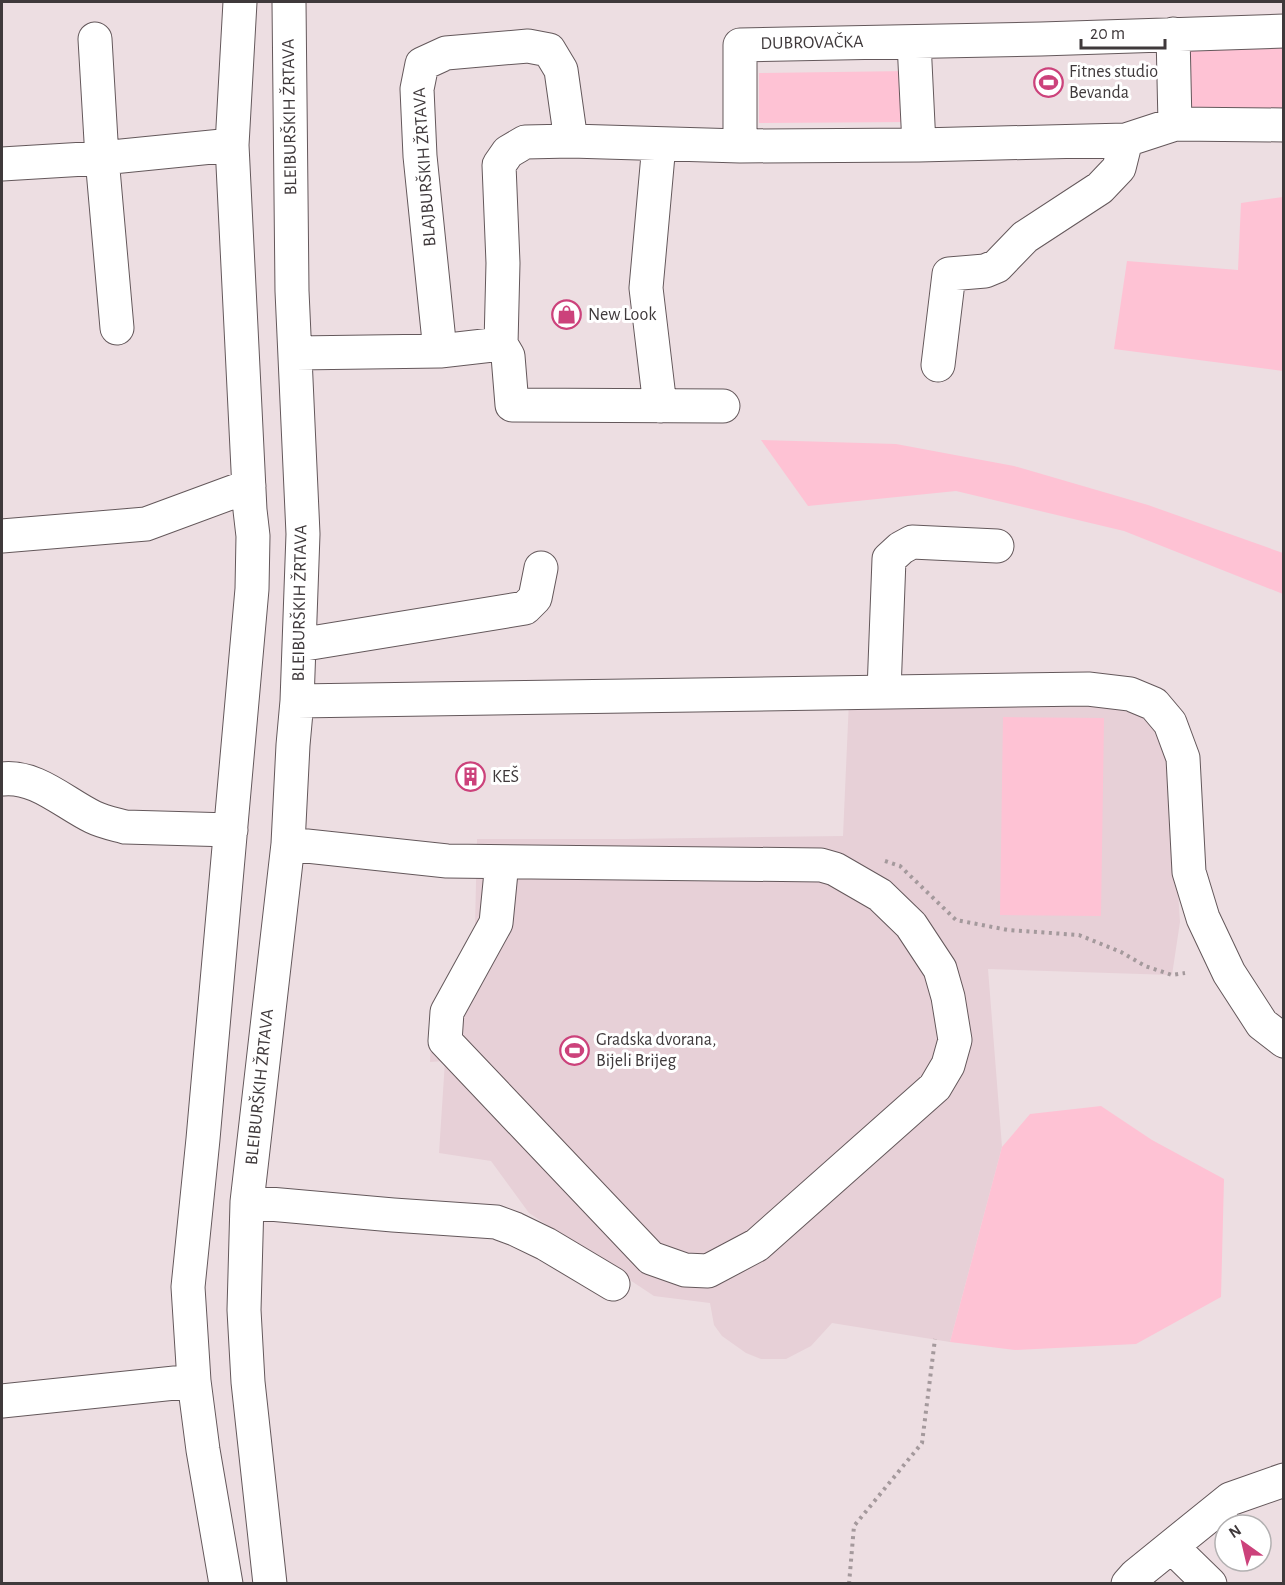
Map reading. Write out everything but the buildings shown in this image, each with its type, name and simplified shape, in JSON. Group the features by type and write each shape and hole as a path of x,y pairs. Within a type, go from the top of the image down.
{"street":[{"path":"226,1584 203,1450 194,1381 188,1287 252,588 253,536 232,145 240,2"},
{"name":"BLEIBURŠKIH ŽRTAVA","path":"270,1584 248,1382 244,1310 247,1202 288,844 297,701 303,534 292,291 289,2"},
{"name":"DUBROVAČKA","path":"740,146 740,45 1284,31"},
{"path":"1173,34 1175,124"},
{"path":"95,39 102,158 117,328"},
{"path":"914,42 919,145"},
{"name":"BLAJBURŠKIH ŽRTAVA","path":"440,351 420,156 417,89 422,63 446,52 528,46 549,50 561,70 571,141"},
{"path":"723,406 512,405 508,356 501,344 503,263 500,165 508,152 525,142 571,141 740,146 1126,140 1175,124 1284,125"},
{"path":"938,365 949,274 985,271 997,266 1025,237 1100,189 1119,168 1126,140"},
{"path":"659,144 646,288 660,406"},
{"path":"2,164 102,158 232,145"},
{"path":"296,353 440,351 501,344"},
{"path":"2,536 146,524 249,486"},
{"path":"884,692 889,559 912,542 997,546"},
{"path":"299,645 525,608 535,598 541,568"},
{"path":"297,701 1088,689 1130,694 1154,704 1170,723 1182,758 1189,872 1203,918 1229,973 1245,999 1262,1024 1284,1041"},
{"path":"2,779 21,779 65,799 92,816 125,827 231,830"},
{"path":"288,844 447,861 502,861 821,865 835,869 880,895 911,925 940,969 948,996 955,1040 948,1065 936,1087 757,1245 708,1271 685,1270 651,1258 445,1041 447,1012 496,923 502,861"},
{"path":"247,1202 496,1222 546,1244 613,1284"},
{"path":"2,1401 194,1381"},
{"path":"1128,1584 1230,1499 1284,1480"},
{"path":"1172,1547 1210,1584"}],"path":[{"path":"881,860 900,866 956,920 1008,930 1079,935 1121,952 1145,966 1172,975 1185,973"},
{"path":"849,1584 854,1526 921,1443 935,1340"}],"shaded area":[{"path":"1283,44 1283,122 1182,121 1181,45"},
{"path":"909,71 909,122 759,123 759,73"},
{"path":"1283,197 1283,371 1114,349 1127,261 1238,270 1241,203"},
{"path":"761,440 896,444 1014,466 1148,505 1283,553 1283,594 1124,531 956,491 808,506"},
{"path":"1123,698 1144,709 1169,748 1180,922 1172,975 988,969 1002,1147 950,1342 832,1323 811,1346 786,1359 761,1359 746,1353 722,1336 714,1325 710,1303 654,1296 529,1213 491,1161 439,1153 445,1061 430,1062 432,1002 448,983 466,955 475,926 477,839 843,836 849,700"},
{"path":"1003,717 1104,718 1101,916 1000,915"},
{"path":"1101,1106 1152,1140 1224,1179 1221,1297 1136,1344 1015,1350 950,1342 1002,1147 1030,1114"}],"place":[{"name":"Fitnes studio Bevanda","path":"1048,82"},
{"name":"New Look","path":"567,315"},
{"name":"KEŠ","path":"471,777"},
{"name":"Gradska dvorana, Bijeli Brijeg","path":"575,1050"}]}
